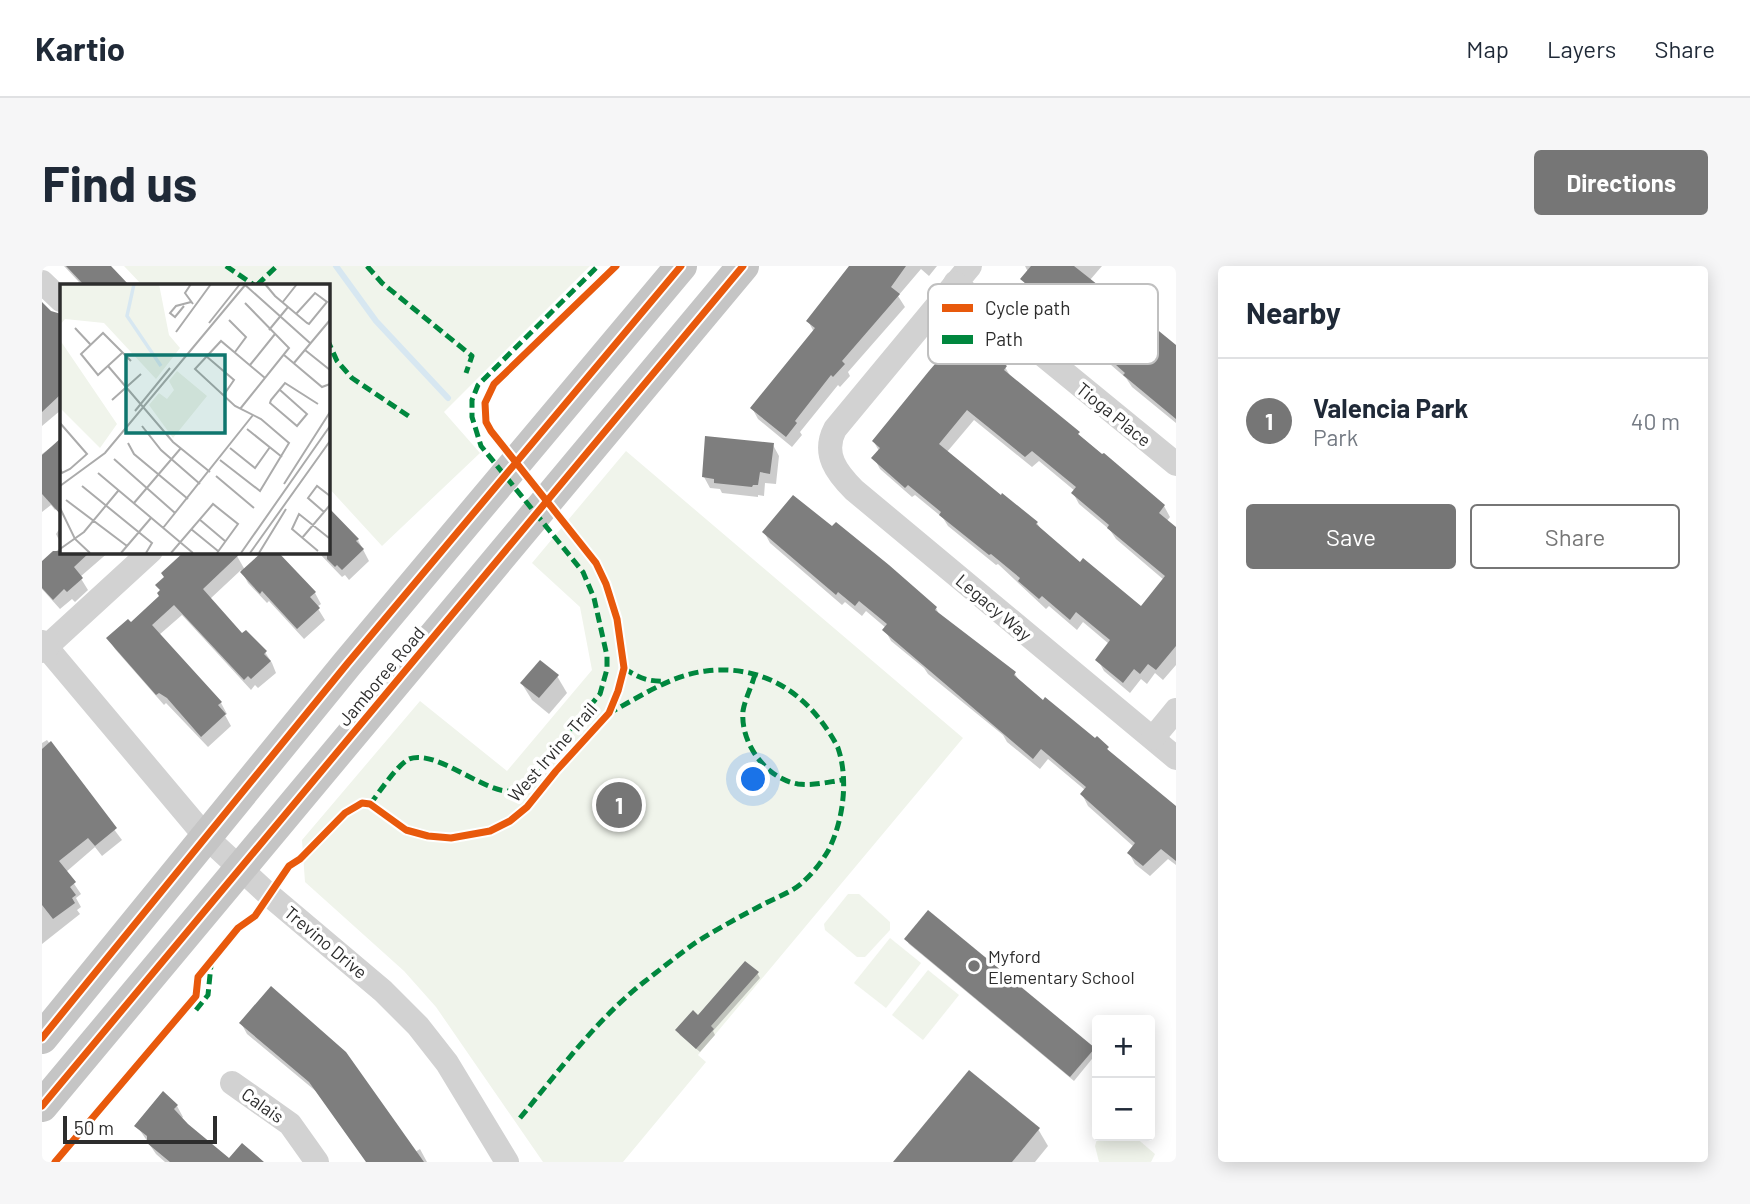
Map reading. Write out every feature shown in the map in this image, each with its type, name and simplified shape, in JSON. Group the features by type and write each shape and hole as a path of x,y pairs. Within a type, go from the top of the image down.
{"main road":[{"name":"Jamboree Road","path":"42,1038 205,836 681,266"},
{"name":"Jamboree Road","path":"42,1106 743,266"}],"street":[{"path":"42,282 60,299"},
{"name":"Legacy Way","path":"928,316 835,429 830,445 832,463 838,474 1176,758"},
{"name":"Tioga Place","path":"1063,364 1176,464"},
{"path":"43,647 149,553"},
{"name":"Trevino Drive","path":"43,647 205,836 383,991 418,1026 447,1063 507,1162"},
{"path":"1153,738 1176,710"},
{"name":"Calais","path":"232,1083 290,1124 317,1162"}],"shaded area":[{"path":"124,266 590,266 444,412 480,453 382,546 329,488 329,284 141,284"},
{"path":"626,451 963,738 698,1055 706,1062 623,1162 543,1162 436,1007 404,971 305,882 302,840 420,701 507,771 592,670 580,607 532,563"},
{"path":"848,894 859,894 890,922 890,930 865,957 857,957 825,930 824,924"},
{"path":"890,938 921,963 886,1008 854,983"},
{"path":"928,970 959,995 923,1040 892,1015"},
{"path":"1096,1141 1140,1141 1155,1154 1151,1162 1099,1162"}],"building":[{"path":"66,266 111,266 128,284 83,284"},
{"path":"849,266 906,266 891,287 900,294 842,361 845,364 833,377 831,375 795,421 797,423 786,437 750,408 815,328 806,321"},
{"path":"1031,266 1074,266 1097,284 1024,284 1020,279"},
{"path":"42,302 51,311 60,314 60,395 42,412"},
{"path":"1158,330 1176,345 1176,419 1123,375 1125,373 1115,364 1158,364"},
{"path":"935,364 1004,364 1007,366 1004,370 1165,505 1159,513 1176,527 1176,646 1156,670 1148,664 1140,674 1134,669 1123,683 1095,660 1110,640 1076,612 1070,620 1042,596 1039,599 1018,581 1020,578 939,515 941,512 908,485 905,488 871,458 880,448 872,441","holes":["967,410 1025,457 1032,451 1076,487 1071,493 1109,525 1107,528 1165,576 1141,606 1083,558 1080,562 1036,524 1038,522 939,444"]},
{"path":"705,436 774,443 770,474 760,472 758,485 752,487 714,483 714,479 702,477"},
{"path":"60,439 60,514 42,494 42,455"},
{"path":"793,495 832,526 836,522 889,565 937,607 935,610 1016,672 1014,675 1043,700 1045,697 1095,738 1097,736 1109,747 1107,749 1176,806 1176,861 1161,849 1143,866 1127,853 1135,843 1080,794 1086,787 1041,749 1033,759 882,630 887,624 859,601 855,606 838,592 836,595 762,532"},
{"path":"329,508 359,539 356,541 364,549 342,570 327,559"},
{"path":"53,551 89,553 74,567 83,578 67,592 64,589 53,600 42,588 42,561"},
{"path":"183,553 241,553 203,589 242,633 246,630 267,651 264,654 271,661 251,679 248,676 244,680 174,605 152,625 222,702 218,705 226,714 201,737 167,698 159,693 156,695 106,638 128,619 131,622 159,596 157,593 160,590 155,585 164,577 161,573"},
{"path":"261,553 279,553 316,592 310,597 320,608 297,629 262,591 260,594 240,572"},
{"path":"540,660 559,675 539,698 520,683"},
{"path":"51,741 117,828 95,846 88,838 59,861 76,882 70,887 76,895 72,898 75,903 53,919 42,905 42,749"},
{"path":"928,910 1092,1046 1092,1051 1070,1077 904,939"},
{"path":"745,961 759,972 711,1026 714,1029 696,1049 675,1030 693,1010 698,1015"},
{"path":"271,986 346,1052 424,1162 366,1162 309,1082 239,1023"},
{"path":"969,1070 1040,1128 1012,1162 893,1162"},
{"path":"163,1091 178,1105 174,1109 188,1124 229,1158 242,1143 264,1162 170,1162 147,1143 147,1136 134,1126"}],"waterway":[{"path":"336,266 376,321 448,398"}],"marked path":[{"path":"226,266 253,284"},
{"path":"258,284 277,266"},
{"path":"367,266 382,283 472,356 466,373"},
{"path":"370,804 399,767 409,759 420,757 445,764 496,789 509,791 523,786 600,694 607,669 607,656 594,598 583,572 481,446 472,417 472,400 478,385 598,266"},
{"path":"329,343 337,361 352,378 410,417"},
{"path":"624,668 644,679 666,681"},
{"path":"520,1118 594,1029 644,982 695,943 801,884 828,851 841,814 844,787 838,748 810,708 784,687 770,680 739,671 693,673 656,688 609,713"},
{"path":"755,674 744,706 743,723 746,736 758,758 776,775 798,784 842,780"},
{"path":"196,1010 208,995 211,965"}],"cycle path":[{"name":"West Irvine Trail","path":"55,1162 196,996 198,977 238,928 255,916 289,866 300,859 345,813 362,803 370,804 406,830 428,836 451,838 490,831 510,821 527,807 609,713 624,668 617,619 606,584 596,563 491,431 486,422 485,403 494,384 616,266"},
{"path":"42,1038 347,664 681,266"},
{"path":"42,1106 743,266"}],"place":[{"name":"Valencia Park","path":"619,805"},
{"name":"Myford Elementary School","path":"974,966"}]}
